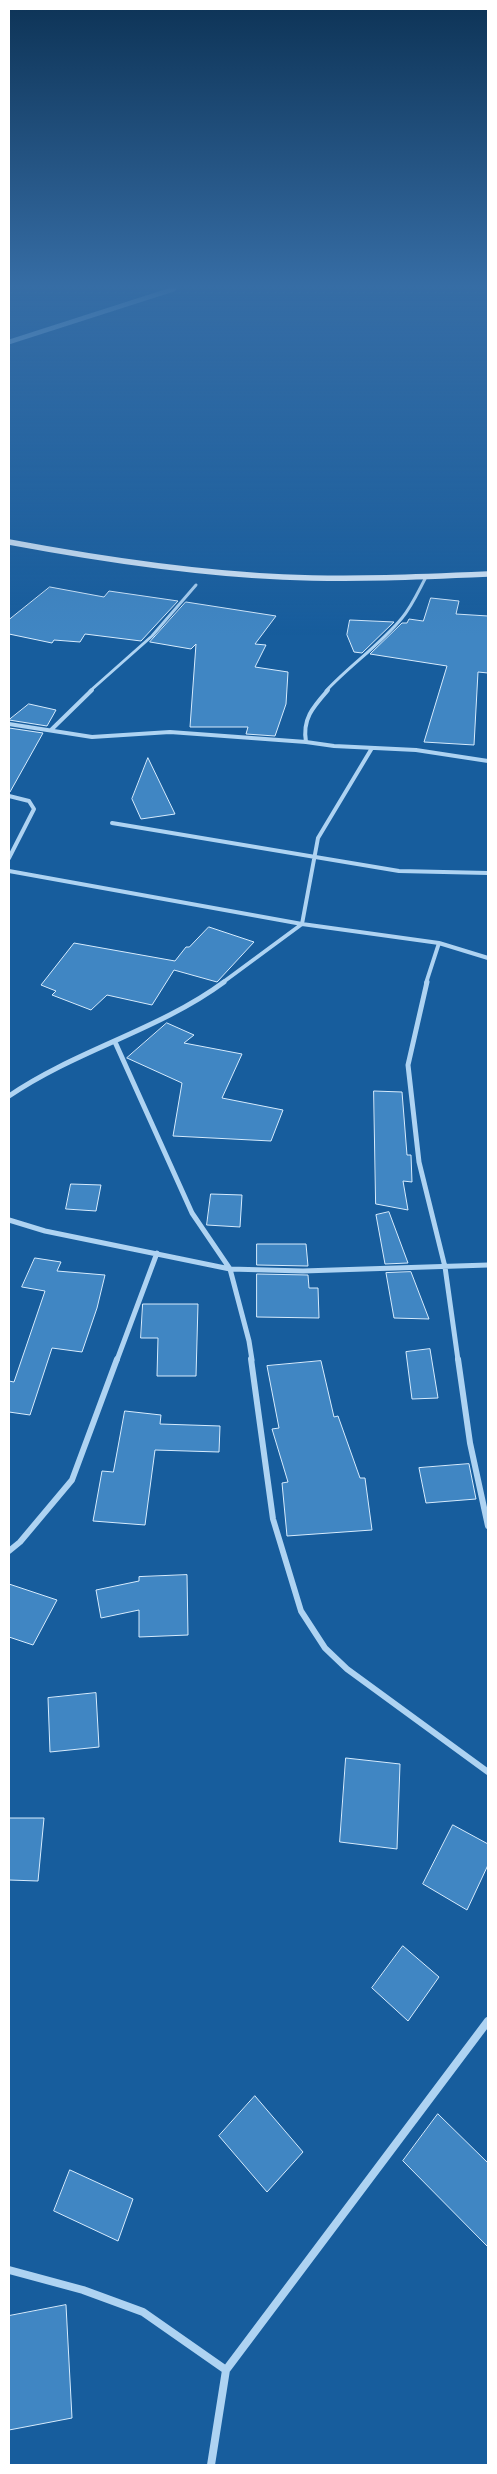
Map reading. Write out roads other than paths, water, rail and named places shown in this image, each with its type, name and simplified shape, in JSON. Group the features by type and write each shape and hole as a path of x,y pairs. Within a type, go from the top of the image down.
{"main road":[{"path":"9,542 153,566 274,576 426,577 488,574"}],"street":[{"path":"306,742 304,730 307,715 338,678 382,640 404,616 426,577"},
{"path":"51,730 75,704 152,636 196,585"},
{"path":"9,724 92,737 170,732 306,742 334,746 416,750 488,761"},
{"path":"9,1096 37,1077 115,1042 198,1001 302,924 316,858 318,838 372,748"},
{"path":"9,796 29,801 34,805 34,809 9,858"},
{"path":"112,823 398,871 488,873"},
{"path":"9,871 302,924 439,943 488,958"},
{"path":"439,943 420,999 408,1066 419,1162 445,1268 470,1443 488,1526"},
{"path":"115,1042 192,1213 230,1269 249,1341 274,1519 301,1610 325,1648 347,1669 488,1772"},
{"path":"9,1220 45,1231 230,1269 303,1271 445,1268 488,1265"},
{"path":"9,1551 20,1542 72,1480 157,1253"},
{"path":"212,2465 226,2370 488,2021"},
{"path":"9,2270 83,2290 143,2312 226,2370"}]}
